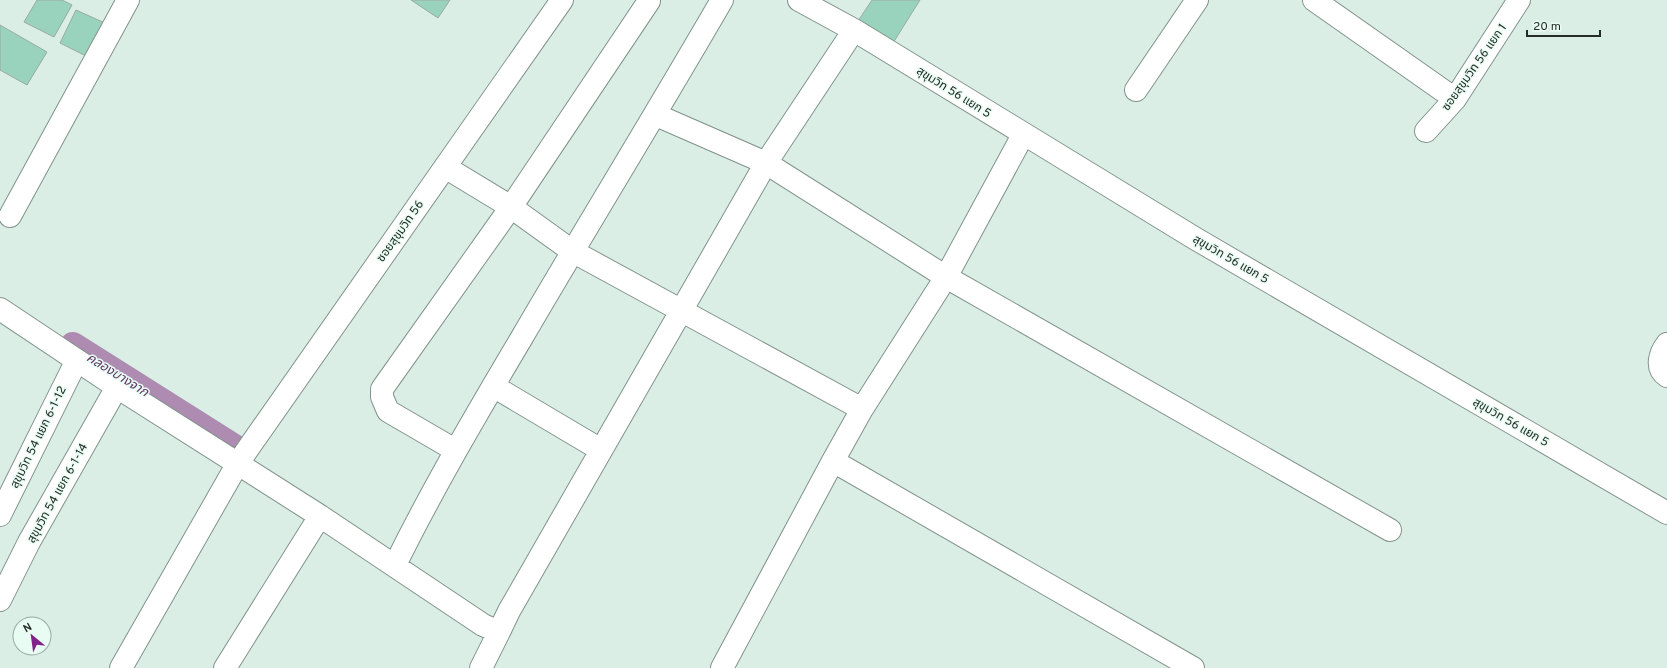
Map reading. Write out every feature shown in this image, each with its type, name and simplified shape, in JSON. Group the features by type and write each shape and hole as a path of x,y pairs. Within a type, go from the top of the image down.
{"street":[{"path":"10,216 128,0"},
{"name":"ซอยสุขุมวิท 56","path":"121,668 238,463 562,0"},
{"path":"455,450 388,411 382,397 382,389 511,207 650,0"},
{"path":"395,566 455,450 572,251 656,115 722,0"},
{"name":"สุขุมวิท 56 แยก 5","path":"799,0 854,30 1023,135 1203,243 1667,513"},
{"path":"1136,90 1197,0"},
{"path":"1314,0 1455,99"},
{"name":"ซอยสุขุมวิท 56 แยก 1","path":"1426,132 1455,99 1519,0"},
{"path":"481,668 509,611 766,163 854,30"},
{"path":"656,115 766,163 946,277 1390,530"},
{"path":"722,668 862,409 946,277 1023,135"},
{"path":"445,167 511,207 572,251 862,409"},
{"path":"0,308 117,387 320,516 483,625 499,632"},
{"path":"1667,344 1662,351 1659,361 1664,374 1667,376"},
{"name":"สุขุมวิท 54 แยก 6-1-12","path":"0,515 77,360"},
{"path":"493,386 601,450"},
{"name":"สุขุมวิท 54 แยก 6-1-14","path":"0,600 29,542 117,387"},
{"path":"833,461 1193,668"},
{"path":"225,668 320,516"}],"building":[{"path":"37,0 62,0 72,5 54,37 24,22"},
{"path":"411,0 450,0 438,18"},
{"path":"872,0 920,0 893,43 858,21"},
{"path":"76,10 107,24 90,58 60,43"},
{"path":"0,25 47,52 27,85 0,70"}],"waterway":[{"name":"คลองบางจาก","path":"73,345 236,448"}]}
